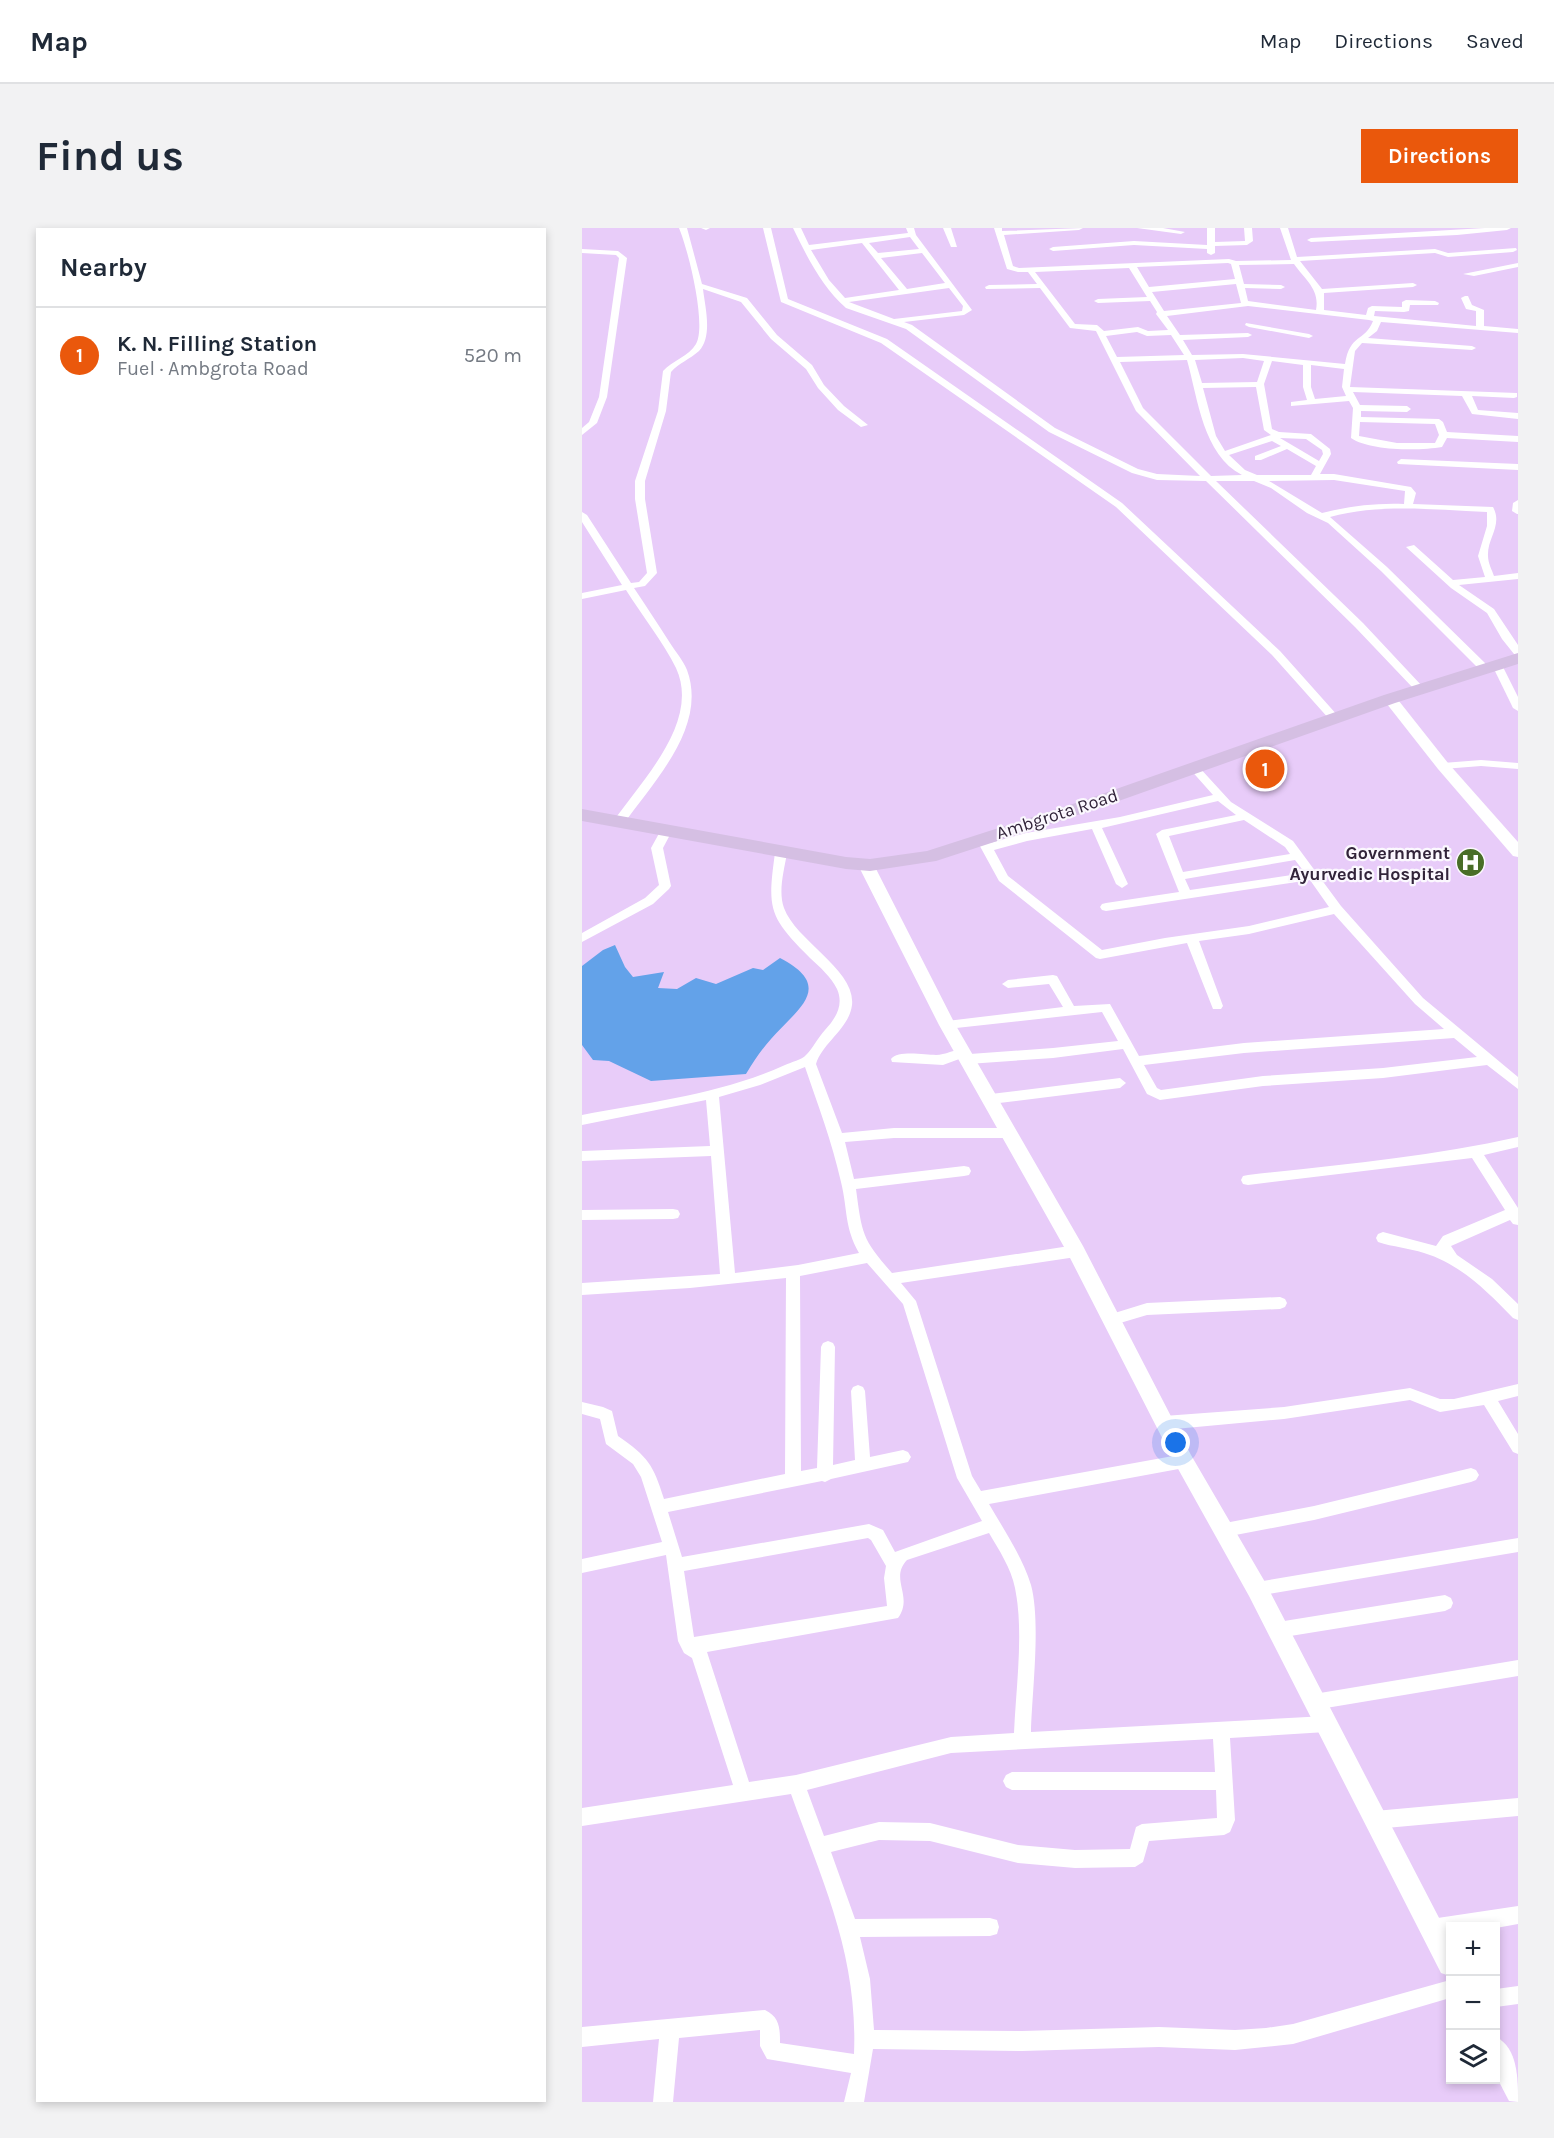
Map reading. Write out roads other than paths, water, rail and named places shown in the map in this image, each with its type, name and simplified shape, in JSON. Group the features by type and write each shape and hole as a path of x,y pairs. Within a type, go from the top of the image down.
{"main road":[{"path":"1394,698 1400,692 1489,665 1518,652"},
{"name":"Ambgrota Road","path":"582,815 781,853 866,865 926,858 984,843 1334,718 1518,657"},
{"path":"919,858 967,837 1195,763 1197,766"}],"street":[{"path":"582,596 642,584 652,573 640,499 640,481 662,411 667,371 691,353 701,341 703,328 698,285 691,253 682,228"},
{"path":"767,228 784,300 884,341 1119,506 1276,653 1334,718"},
{"path":"797,228 815,263 842,301 858,309 895,321 940,348 1052,430 1089,449 1149,476 1163,478 1314,477 1345,479 1408,489 1411,494 1408,506"},
{"path":"947,228 954,245"},
{"path":"1079,228 999,231 1010,267 1018,270 1061,270 1226,260 1266,275 1281,287"},
{"path":"1141,228 1181,230 1178,244"},
{"path":"1212,228 1212,261"},
{"path":"1053,249 1134,243 1211,245 1247,243 1249,241 1248,228"},
{"path":"1284,228 1296,261 1320,291 1323,300 1320,312"},
{"path":"1311,240 1507,228"},
{"path":"1048,229 1061,270"},
{"path":"1492,229 1515,252"},
{"path":"807,248 911,232 967,306 966,312 895,321"},
{"path":"864,241 904,291"},
{"path":"876,256 925,250"},
{"path":"582,251 618,253 623,258 603,397 593,423 582,432"},
{"path":"1098,301 1240,283 1266,275 1296,261 1435,251 1448,255 1515,252"},
{"path":"1235,263 1249,325 1243,356"},
{"path":"1467,274 1489,272 1500,267 1518,265"},
{"path":"1131,266 1188,356 1199,386 1212,436 1223,454 1242,472 1293,497 1310,511 1331,521 1489,665 1518,708"},
{"path":"1031,271 1073,326 1096,327 1102,334 1139,410 1359,625 1417,686"},
{"path":"698,285 744,300 774,337 809,367 821,386 841,408 864,425"},
{"path":"842,301 950,285"},
{"path":"1320,291 1413,285"},
{"path":"989,287 1042,286"},
{"path":"1465,298 1468,306 1480,310 1480,328"},
{"path":"1356,419 1439,422 1443,435 1440,444 1432,446 1367,441 1354,437 1357,408 1347,389 1352,348 1374,329 1372,308 1404,310 1406,302 1435,303"},
{"path":"1160,314 1245,304 1518,331"},
{"path":"1249,325 1309,336"},
{"path":"1102,334 1137,329 1147,334 1248,335"},
{"path":"1359,340 1472,348"},
{"path":"1116,360 1243,356 1350,367"},
{"path":"1269,358 1260,384 1268,430 1288,446 1320,465"},
{"path":"1307,362 1307,387 1312,402"},
{"path":"1199,386 1260,384"},
{"path":"1347,389 1514,395"},
{"path":"1464,393 1470,399 1475,412 1518,416"},
{"path":"1294,404 1352,398"},
{"path":"1357,408 1407,409"},
{"path":"1443,435 1518,439"},
{"path":"1223,454 1278,436 1308,436 1324,447 1327,454 1314,477"},
{"path":"1258,458 1288,446"},
{"path":"1401,462 1518,468"},
{"path":"1517,511 1518,503"},
{"path":"1322,516 1361,507 1490,509 1493,513 1491,528 1483,556 1491,579"},
{"path":"582,515 681,668 687,688 686,710 678,733 619,822"},
{"path":"1411,547 1451,583 1491,611 1518,652"},
{"path":"1451,583 1518,576"},
{"path":"1394,698 1443,766 1518,852"},
{"path":"1443,766 1481,763 1518,766"},
{"path":"1197,766 1221,797 1246,816 1282,838 1299,856 1337,909 1419,1000 1455,1033 1518,1083"},
{"path":"1221,797 1096,826 984,843 1003,879 1098,954 1249,930 1337,909"},
{"path":"1186,895 1163,833 1246,816"},
{"path":"1096,826 1122,884"},
{"path":"582,938 649,901 665,886 657,848 666,831"},
{"path":"781,853 776,897 782,918 790,930 842,983 846,994 843,1015 817,1047 810,1059 810,1068 837,1138 849,1185 855,1231 869,1257 909,1301 965,1478 1019,1571 1027,1602 1022,1741"},
{"path":"1179,876 1299,856"},
{"path":"866,865 947,1025 1076,1251 1184,1461 1257,1589 1446,1956"},
{"path":"1106,907 1312,876"},
{"path":"1192,940 1217,1006"},
{"path":"1008,984 1053,979 1071,1011"},
{"path":"947,1025 1106,1007 1152,1091 1160,1095 1263,1081 1383,1073 1490,1060"},
{"path":"1136,1061 1244,1048 1455,1033"},
{"path":"897,1059 943,1060 966,1056 1053,1053 1127,1044"},
{"path":"582,1120 712,1094 764,1080 810,1059"},
{"path":"991,1099 1120,1083"},
{"path":"712,1094 729,1279"},
{"path":"837,1138 894,1133 1009,1133"},
{"path":"1248,1180 1395,1164 1475,1152 1518,1142"},
{"path":"582,1156 718,1151"},
{"path":"1451,1256 1443,1245 1448,1240 1515,1217 1475,1152"},
{"path":"849,1185 964,1171"},
{"path":"582,1215 674,1214"},
{"path":"1383,1238 1423,1246 1451,1256 1480,1276 1518,1314"},
{"path":"890,1279 1076,1251"},
{"path":"582,1289 688,1284 793,1271 869,1257"},
{"path":"793,1271 793,1481"},
{"path":"1110,1320 1147,1309 1280,1303"},
{"path":"825,1475 828,1347"},
{"path":"858,1390 863,1466"},
{"path":"1164,1423 1284,1413 1410,1394 1421,1395 1441,1406 1518,1390"},
{"path":"1486,1397 1518,1447"},
{"path":"582,1408 607,1416 611,1439 644,1466 660,1507 676,1565 686,1641 699,1653 744,1793"},
{"path":"660,1507 825,1475 903,1457"},
{"path":"976,1499 1184,1461"},
{"path":"1225,1530 1314,1513 1471,1474"},
{"path":"893,1564 902,1555 991,1525"},
{"path":"676,1565 869,1531 877,1535 893,1564 897,1606 892,1613 690,1647"},
{"path":"1257,1589 1518,1545"},
{"path":"582,1566 671,1547"},
{"path":"1278,1630 1445,1604"},
{"path":"1314,1702 1518,1668"},
{"path":"582,1817 796,1784 932,1749 986,1742 1326,1724"},
{"path":"818,1846 879,1831 930,1832 1018,1854 1075,1859 1135,1858 1138,1855 1142,1833 1224,1826 1226,1820 1221,1730"},
{"path":"1012,1781 1224,1781"},
{"path":"796,1784 849,1928 863,1986 865,2039 854,2102"},
{"path":"1375,1820 1518,1808"},
{"path":"1431,1928 1518,1915"},
{"path":"849,1928 990,1927"},
{"path":"865,2039 1022,2041 1160,2037 1234,2040 1266,2038 1293,2034 1446,1990"},
{"path":"1500,1997 1518,1995"},
{"path":"582,2037 765,2020 770,2025 770,2046 774,2052 862,2065"},
{"path":"663,2102 670,2028"},
{"path":"1500,2058 1518,2092"}],"water":[{"path":"615,945 625,967 633,977 664,972 658,988 677,989 696,978 716,984 753,968 763,970 780,958 797,969 806,979 809,988 800,1008 764,1047 746,1074 651,1081 609,1061 593,1060 582,1045 582,966 603,950"}],"place":[{"name":"K. N. Filling Station","path":"1265,769"},
{"name":"Government Ayurvedic Hospital","path":"1471,863"}]}
